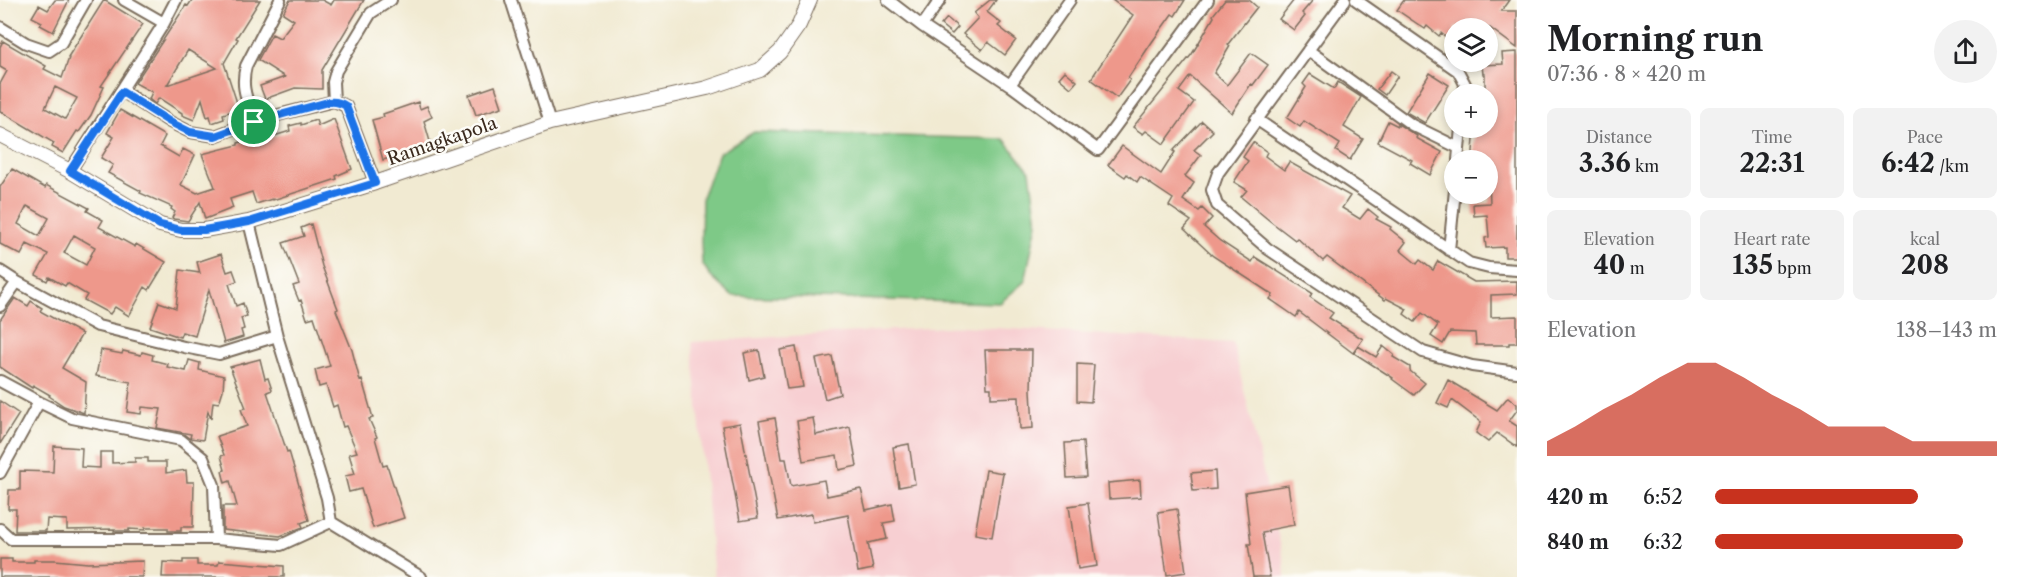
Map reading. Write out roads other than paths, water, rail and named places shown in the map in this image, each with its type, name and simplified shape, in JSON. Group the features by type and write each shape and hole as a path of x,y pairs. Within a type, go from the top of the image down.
{"street":[{"path":"0,27 26,43 50,51 61,43 86,0"},
{"path":"124,0 164,23"},
{"path":"70,171 122,92 176,0"},
{"path":"254,122 243,87 243,77 246,66 280,0"},
{"path":"334,101 333,82 336,71 371,13 391,0"},
{"path":"512,0 550,123"},
{"name":"Ramagkapola","path":"0,135 70,171 160,225 181,230 204,230 249,222 375,183 550,123 707,88 760,70 780,52 799,25 810,0"},
{"path":"888,0 1098,150 1208,0"},
{"path":"922,26 940,0"},
{"path":"1010,85 1070,0"},
{"path":"1345,0 1218,173 1212,190 1217,205 1268,249 1423,352 1472,366 1517,372"},
{"path":"1356,0 1458,71 1465,84"},
{"path":"1308,50 1412,125 1459,148 1460,138"},
{"path":"122,92 190,132 215,136 254,122 334,101 346,106 375,183"},
{"path":"1256,119 1469,263 1489,268 1517,270"},
{"path":"1449,250 1454,204"},
{"path":"249,222 277,336 327,498 332,522 421,577"},
{"path":"0,271 98,326 184,347 219,354 277,336"},
{"path":"0,306 17,282"},
{"path":"0,381 72,418 181,440 203,458 214,485 216,539"},
{"path":"0,472 39,402"},
{"path":"0,529 11,539 216,539 281,545 332,522"}]}
